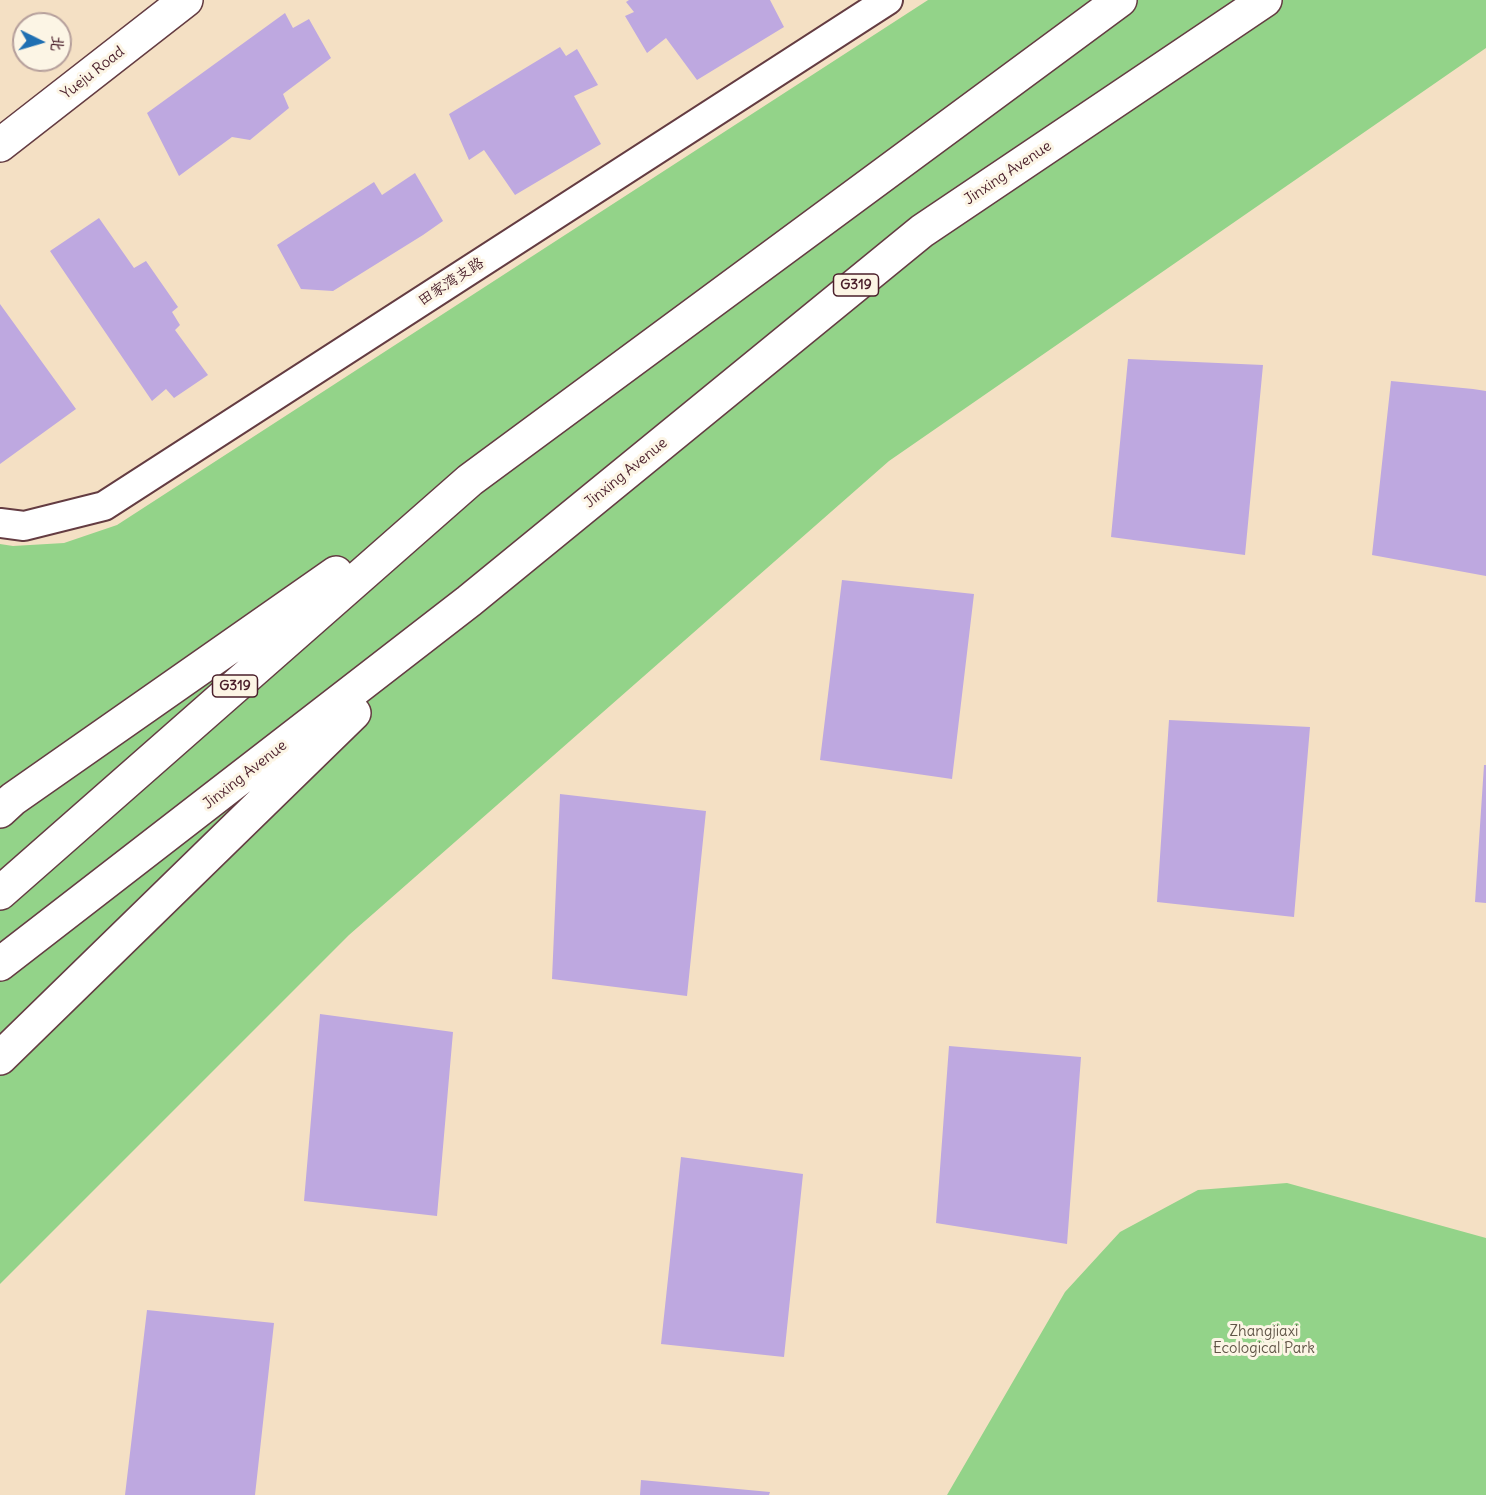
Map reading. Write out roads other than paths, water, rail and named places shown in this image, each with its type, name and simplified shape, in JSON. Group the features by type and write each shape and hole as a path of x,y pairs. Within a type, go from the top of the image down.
{"main road":[{"name":"Yueju Road","path":"0,146 186,0"},
{"name":"G319","path":"0,893 470,480 1120,0"},
{"name":"Jinxing Avenue","path":"0,964 469,601 922,231 1265,0"},
{"path":"0,811 13,799 470,480"},
{"path":"0,1058 469,601"}],"street":[{"name":"田家湾支路","path":"0,523 24,526 104,506 888,0"}],"park label":[{"name":"Zhangjiaxi Ecological Park","path":"1264,1340"}]}
